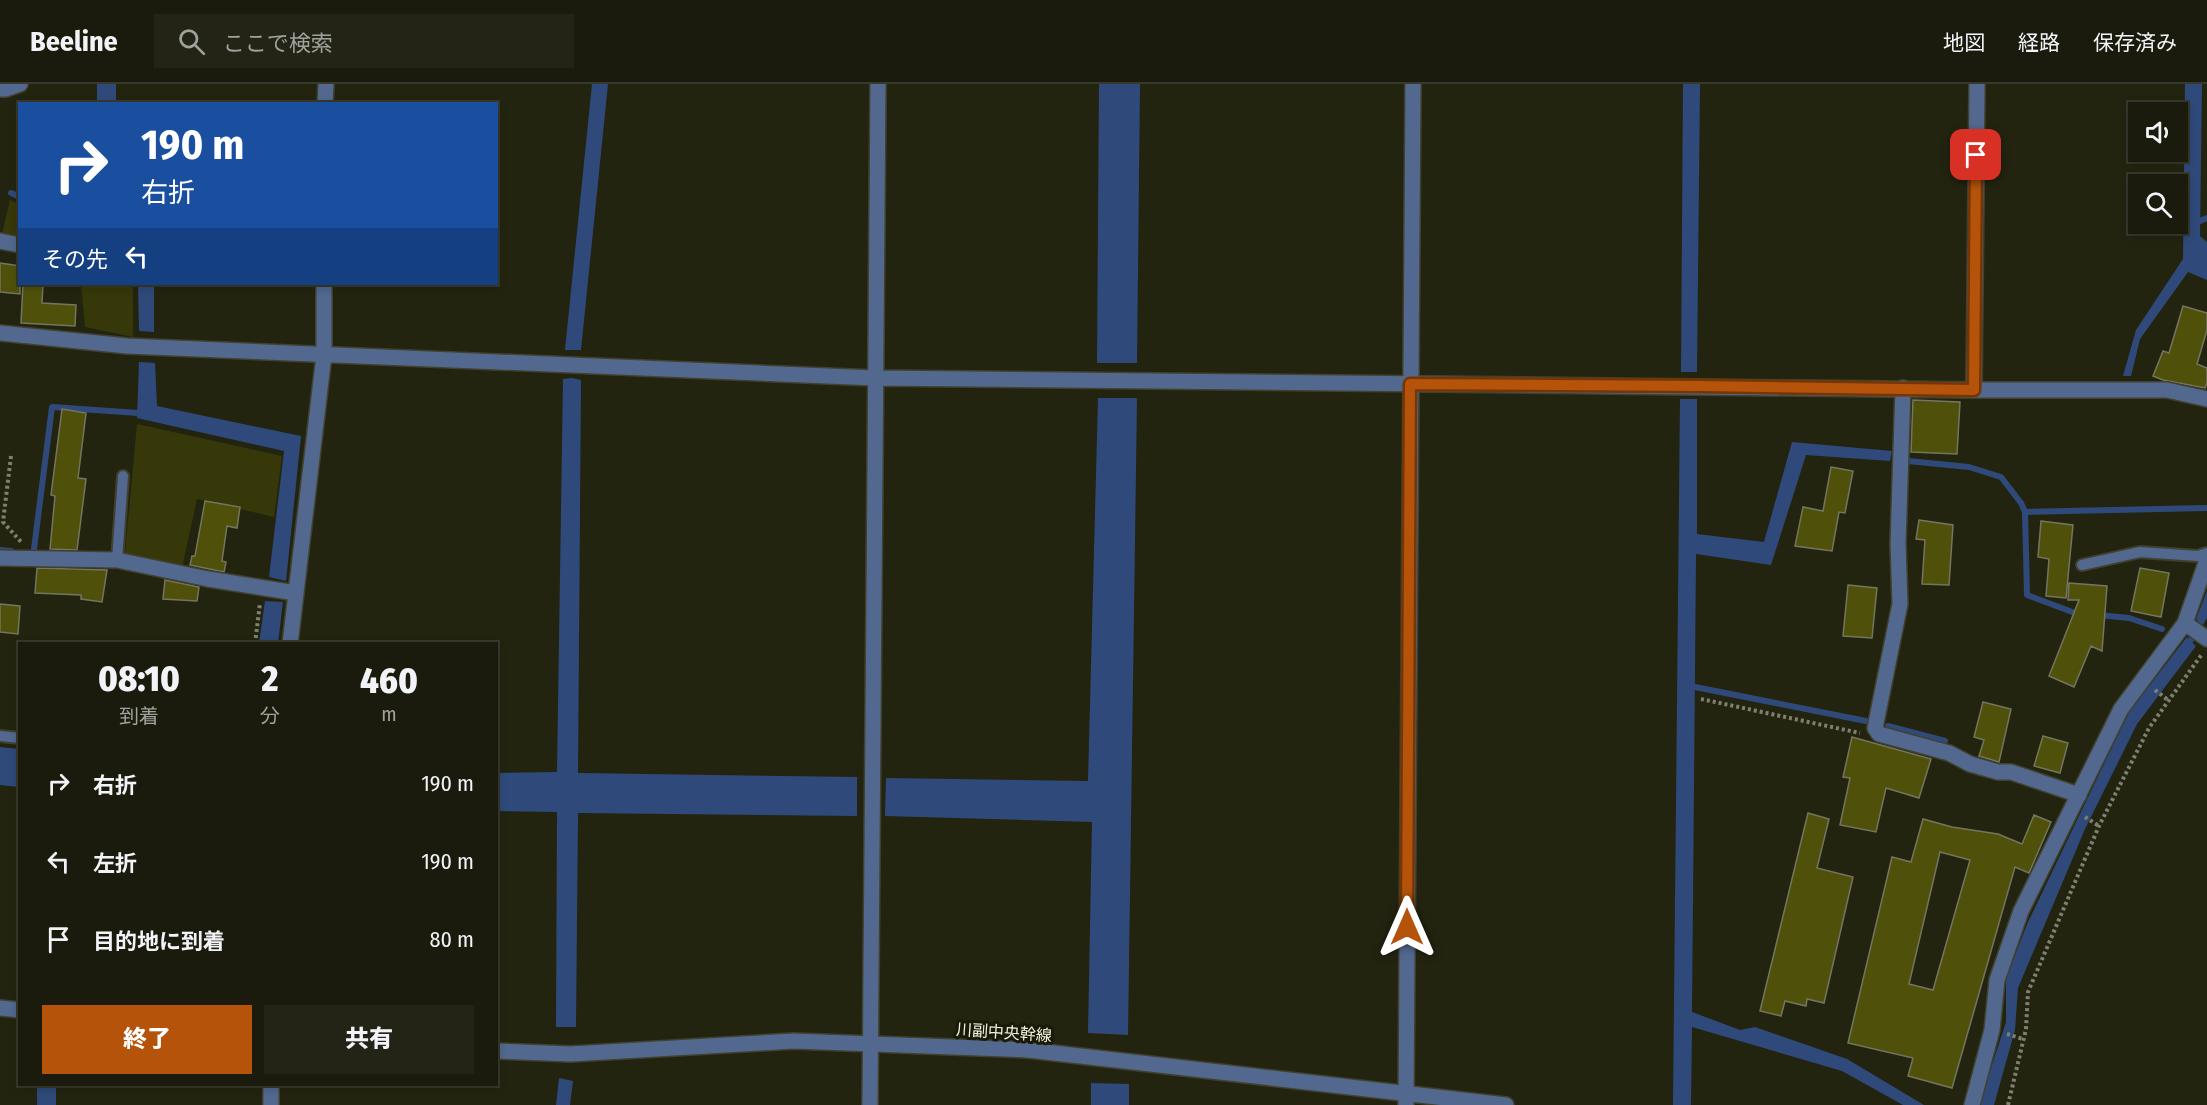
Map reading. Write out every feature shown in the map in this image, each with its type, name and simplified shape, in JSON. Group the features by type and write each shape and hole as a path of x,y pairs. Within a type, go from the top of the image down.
{"street":[{"path":"0,89 20,84"},
{"path":"326,84 326,102"},
{"path":"870,1105 878,84"},
{"path":"1406,1099 1413,84"},
{"path":"1974,390 1977,84"},
{"path":"0,241 18,245"},
{"path":"290,642 324,355 324,285"},
{"path":"0,333 127,346 874,378 2167,390 2207,399"},
{"path":"1903,388 1898,544 1900,604 1875,728 1879,734 1949,753 1970,764 2011,772 2079,795"},
{"path":"0,558 117,560 296,593"},
{"path":"1971,1105 1992,1030 1997,980 2022,911 2121,709 2187,625 2207,560"},
{"path":"2187,625 2206,641"},
{"path":"0,1008 18,1010"},
{"name":"川副中央幹線","path":"498,1051 571,1054 794,1041 1028,1050 1406,1099 1506,1105"},
{"path":"271,1086 271,1105"}],"lane":[{"path":"117,560 123,476"},
{"path":"2082,565 2140,552 2198,556 2207,554"},
{"path":"0,736 18,738"}],"path":[{"path":"11,456 3,522 22,542 23,558"},
{"path":"255,642 263,588"},
{"path":"2008,1105 2026,1029 2028,992 2098,826 2149,728 2206,641"},
{"path":"1701,699 1865,734 1879,734"}],"shaded area":[{"path":"10,200 18,204 18,238 2,234"},
{"path":"81,285 133,285 133,337 85,327"},
{"path":"137,424 282,456 274,517 197,499 182,568 125,553"}],"water":[{"path":"97,84 116,84 116,102 97,102"},
{"path":"592,84 608,84 581,350 565,350"},
{"path":"1099,84 1140,84 1137,363 1097,363"},
{"path":"1683,84 1700,84 1697,372 1681,372"},
{"path":"2185,84 2202,84 2200,236 2207,242 2207,280 2188,272 2140,339 2131,376 2123,376 2136,330 2183,259 2183,234 2188,234 2188,174 2184,174 2184,162 2188,162 2188,102 2185,102"},
{"path":"138,285 154,285 154,332 139,331"},
{"path":"139,362 155,363 157,406 301,436 286,581 269,577 284,451 137,418"},
{"path":"563,379 581,380 578,773 857,777 857,816 578,813 576,1027 556,1027 557,812 498,811 498,773 557,772"},
{"path":"1098,398 1137,398 1128,1035 1088,1033 1092,822 885,816 886,778 1088,781"},
{"path":"1680,399 1697,399 1697,534 1764,542 1792,442 1892,451 1890,461 1806,455 1771,565 1696,554 1692,1012 1740,1030 1755,1027 1847,1059 1924,1105 1903,1105 1842,1071 1692,1027 1691,1105 1673,1105"},
{"path":"2207,591 2207,618 2203,625 2196,619"},
{"path":"265,601 283,602 278,642 259,642"},
{"path":"2187,637 2196,646 2137,724 2085,829 2018,988 2015,1030 1994,1105 1979,1105 2006,1022 2006,978 2028,922 2129,712"},
{"path":"0,747 18,749 18,787 0,785"},
{"path":"559,1078 573,1081 570,1105 556,1105"},
{"path":"1091,1083 1129,1084 1129,1105 1091,1105"},
{"path":"37,1086 56,1086 56,1105 37,1105"}],"building":[{"path":"0,263 18,266 20,294 0,292"},
{"path":"23,285 43,285 42,303 76,305 75,326 21,323"},
{"path":"2183,306 2207,313 2207,330 2197,364 2207,368 2205,388 2153,376 2163,351 2169,353"},
{"path":"1913,400 1960,402 1957,454 1911,452"},
{"path":"62,409 86,413 78,478 86,479 77,550 50,549 55,496 51,495"},
{"path":"1831,467 1853,471 1845,513 1839,512 1832,551 1795,546 1803,507 1823,511"},
{"path":"205,501 240,507 237,528 227,526 222,561 226,562 224,572 190,565 192,556 195,556"},
{"path":"1919,520 1953,525 1949,585 1922,584 1925,540 1916,539"},
{"path":"2041,521 2073,525 2066,598 2046,596 2049,559 2038,557"},
{"path":"37,568 107,570 102,602 81,599 81,595 35,593"},
{"path":"2140,568 2169,573 2161,617 2131,611"},
{"path":"165,580 199,587 197,601 163,599"},
{"path":"2069,583 2107,586 2102,651 2091,646 2074,687 2049,676 2079,600 2068,600"},
{"path":"1848,585 1877,588 1872,638 1843,636"},
{"path":"0,604 20,606 18,634 0,632"},
{"path":"1983,702 2011,709 1999,762 1979,756 1984,740 1974,737"},
{"path":"2043,736 2068,743 2060,773 2034,766"},
{"path":"1852,737 1931,759 1919,798 1886,788 1876,832 1840,825 1850,778 1843,777"},
{"path":"1808,813 1829,819 1817,868 1853,877 1824,1003 1807,999 1806,1006 1785,1001 1781,1016 1760,1011"},
{"path":"2034,815 2051,822 2029,873 2015,867 1952,1088 1908,1076 1913,1058 1848,1043 1892,857 1911,862 1923,819 1952,827 1998,834 2022,844","holes":["1940,852 1970,860 1933,990 1909,984"]}],"waterway":[{"path":"11,193 18,196"},
{"path":"2200,221 2207,218"},
{"path":"34,549 52,407 138,413"},
{"path":"1908,461 1969,467 2001,477 2025,512 2027,595 2075,613 2082,613"},
{"path":"2025,512 2206,508"},
{"path":"0,550 11,551"},
{"path":"2098,615 2129,618 2162,629"},
{"path":"2191,640 2200,622"},
{"path":"1695,687 1866,721"},
{"path":"1888,726 1945,741"}],"route":[{"path":"1407,927 1410,384 1974,390 1976,155"}]}
